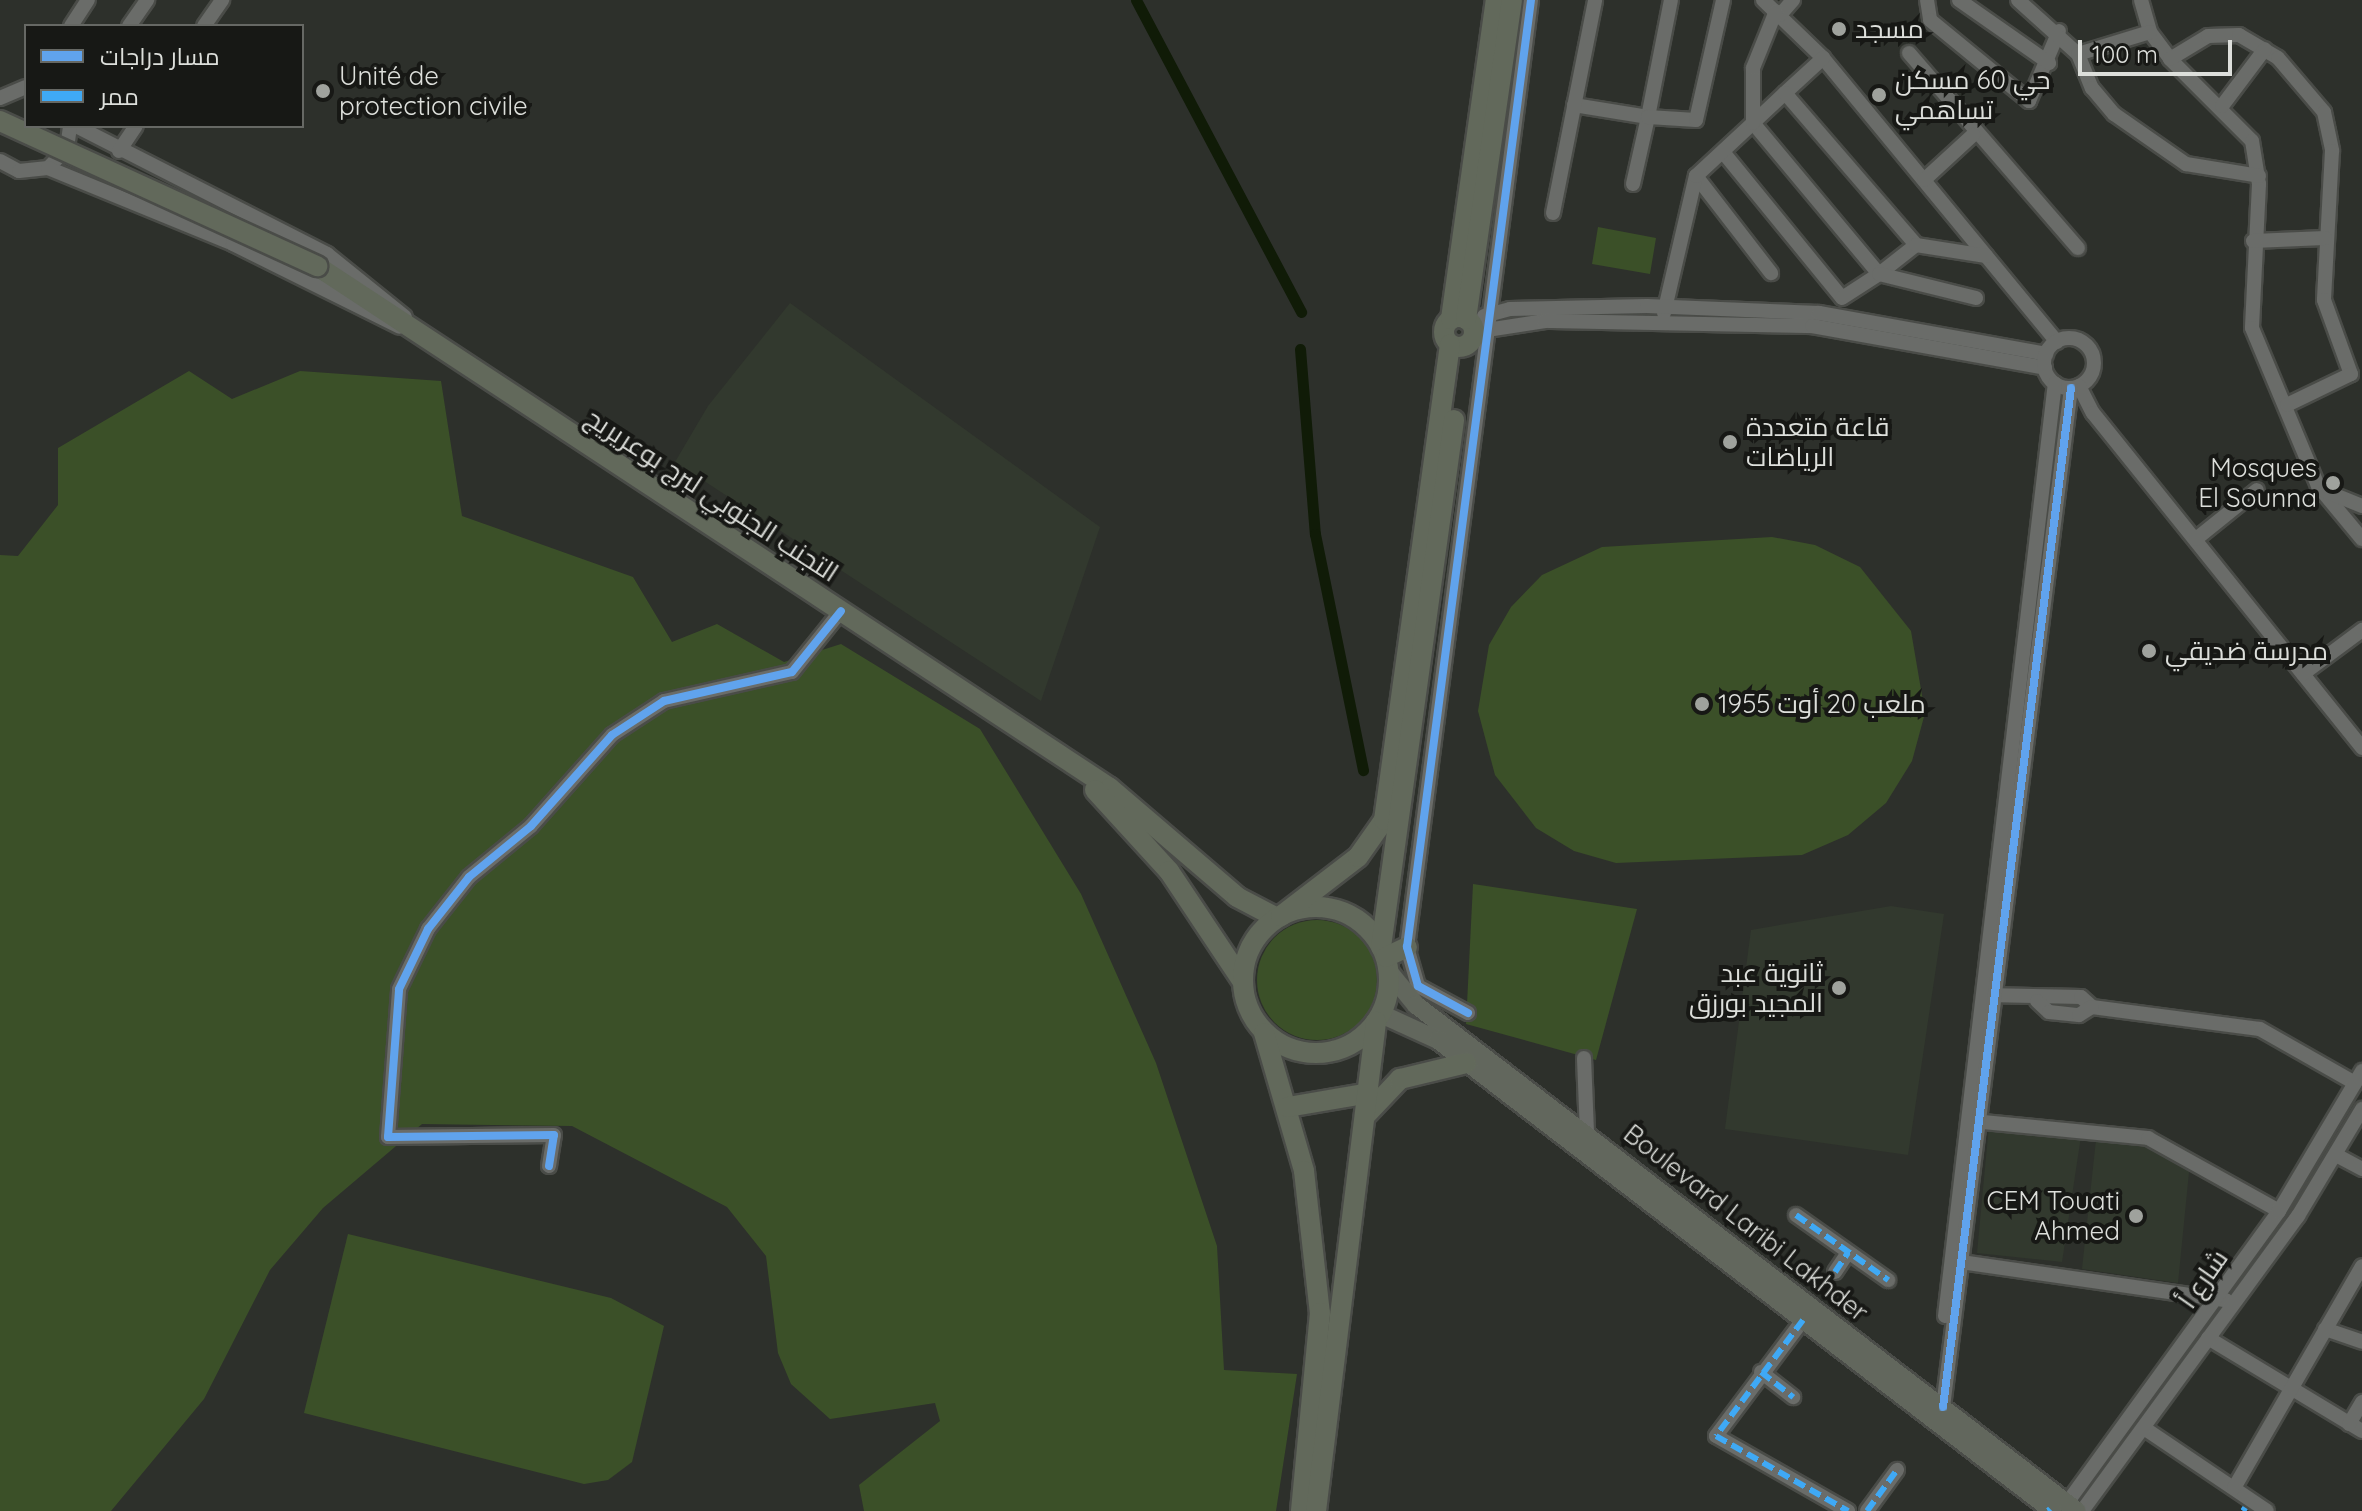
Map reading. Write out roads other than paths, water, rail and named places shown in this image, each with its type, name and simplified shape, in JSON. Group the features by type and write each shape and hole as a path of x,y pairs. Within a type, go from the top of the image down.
{"highway":[{"path":"1301,1511 1320,1313 1312,1217 1288,1107 1264,1033 1243,982 1249,951 1279,917 1358,857 1384,820 1469,328 1496,0"},
{"path":"1316,1511 1385,959 1512,0"},
{"name":"التجنب الجنوبي لبرج بوعريريج","path":"0,121 317,266 1077,769 1237,897 1279,917"},
{"name":"التجنب الجنوبي لبرج بوعريريج","path":"1077,769 1169,871 1243,982"},
{"path":"1279,917 1307,907 1342,911 1385,959"},
{"path":"1385,959 1407,947"},
{"path":"1264,1033 1285,1047 1318,1054 1351,1045 1378,1018"},
{"path":"1366,1115 1400,1079 1466,1063"},
{"path":"1288,1107 1369,1093"}],"main road":[{"name":"Boulevard Laribi Lakhder","path":"1385,959 1416,1005 1803,1320 1937,1409"},
{"name":"Boulevard Laribi Lakhder","path":"1378,1018 1422,1030 1582,1140 1937,1409 2063,1509"}],"street":[{"path":"72,24 88,0"},
{"path":"130,24 147,0"},
{"path":"205,24 222,0"},
{"path":"1468,1013 1416,983 1407,947 1469,328 1531,0"},
{"path":"1553,213 1595,0"},
{"path":"1633,184 1671,0"},
{"path":"1574,105 1648,117 1696,120 1723,0"},
{"path":"1763,0 1823,58 2057,342"},
{"path":"1793,0 1778,13 1753,68 1753,123 1879,274 1976,298"},
{"path":"1927,0 1930,20 2029,101 2049,63 2059,31"},
{"path":"1959,0 2049,63"},
{"path":"2018,0 2059,31 2078,54 2114,114 2155,145 2186,164 2259,176"},
{"path":"2141,0 2150,32 2170,59 2222,106 2252,141 2259,176 2253,241 2252,328 2281,404 2287,405 2356,374 2324,300 2329,128 2313,93 2265,49 2225,33 2170,59"},
{"path":"2078,54 2150,32"},
{"path":"2222,106 2265,49"},
{"path":"1909,53 1973,135 2078,248"},
{"path":"1663,323 1664,307 1696,176 1823,58"},
{"path":"1785,93 1916,245 1986,256"},
{"path":"48,168 67,148 72,128"},
{"path":"77,128 327,254 422,334"},
{"path":"119,151 135,128"},
{"path":"1924,180 1973,135"},
{"path":"1723,152 1842,298 1916,245"},
{"path":"0,161 19,171 48,168 233,244 375,318 422,334"},
{"path":"1696,176 1771,273"},
{"path":"2253,241 2325,238"},
{"path":"1469,328 1664,307 1819,313 2046,361"},
{"path":"1469,328 1545,321 1822,326 2046,361"},
{"path":"1989,995 2075,387 2094,367 2092,352 2080,340 2057,342"},
{"path":"2046,361 2057,342"},
{"path":"1937,1409 1989,995 2055,383 2046,361"},
{"path":"2055,383 2075,387 2362,748"},
{"path":"2287,405 2318,486 2362,539"},
{"path":"2318,486 2362,506"},
{"path":"2196,539 2257,490"},
{"path":"549,1166 554,1135 388,1137 399,989 428,929 469,877 531,826 612,735 664,701 792,672 841,611"},
{"path":"2303,674 2362,630"},
{"path":"1989,995 2037,1001 2049,1012 2079,1015 2092,1007 2260,1029 2359,1077"},
{"path":"1582,1140 1584,1058"},
{"name":"شارع أ","path":"2063,1509 2219,1299 2279,1211 2359,1077"},
{"name":"شارع أ","path":"2063,1509 2144,1428 2208,1338 2239,1301 2336,1155 2362,1109"},
{"path":"1974,1121 2148,1138 2279,1211"},
{"path":"2336,1155 2362,1169"},
{"path":"1796,1215 1888,1280"},
{"path":"1835,1272 1848,1253"},
{"path":"1957,1261 2239,1301"},
{"path":"2234,1488 2362,1266"},
{"path":"1803,1320 1717,1427 1720,1444 1848,1511"},
{"path":"2325,1329 2362,1342"},
{"path":"2208,1338 2289,1390 2355,1427 2362,1402"},
{"path":"1761,1372 1793,1397"},
{"path":"2144,1428 2267,1511"},
{"path":"1867,1511 1897,1470"}],"waterway":[{"path":"1136,0 1301,312"},
{"path":"1300,349 1315,534 1363,770"}],"place":[{"name":"مسجد","path":"1839,29"},
{"name":"Unité de protection civile","path":"323,91"},
{"name":"حي 60 مسكن تساهمي","path":"1879,95"},
{"name":"قاعة متعددة الرياضات","path":"1730,442"},
{"name":"Mosques El Sounna","path":"2333,483"},
{"name":"مدرسة ضديقي","path":"2149,651"},
{"name":"ملعب 20 أوت 1955","path":"1702,704"},
{"name":"ثانوية عبد المجيد بورزق","path":"1839,988"},
{"name":"CEM Touati Ahmed","path":"2136,1216"}]}
